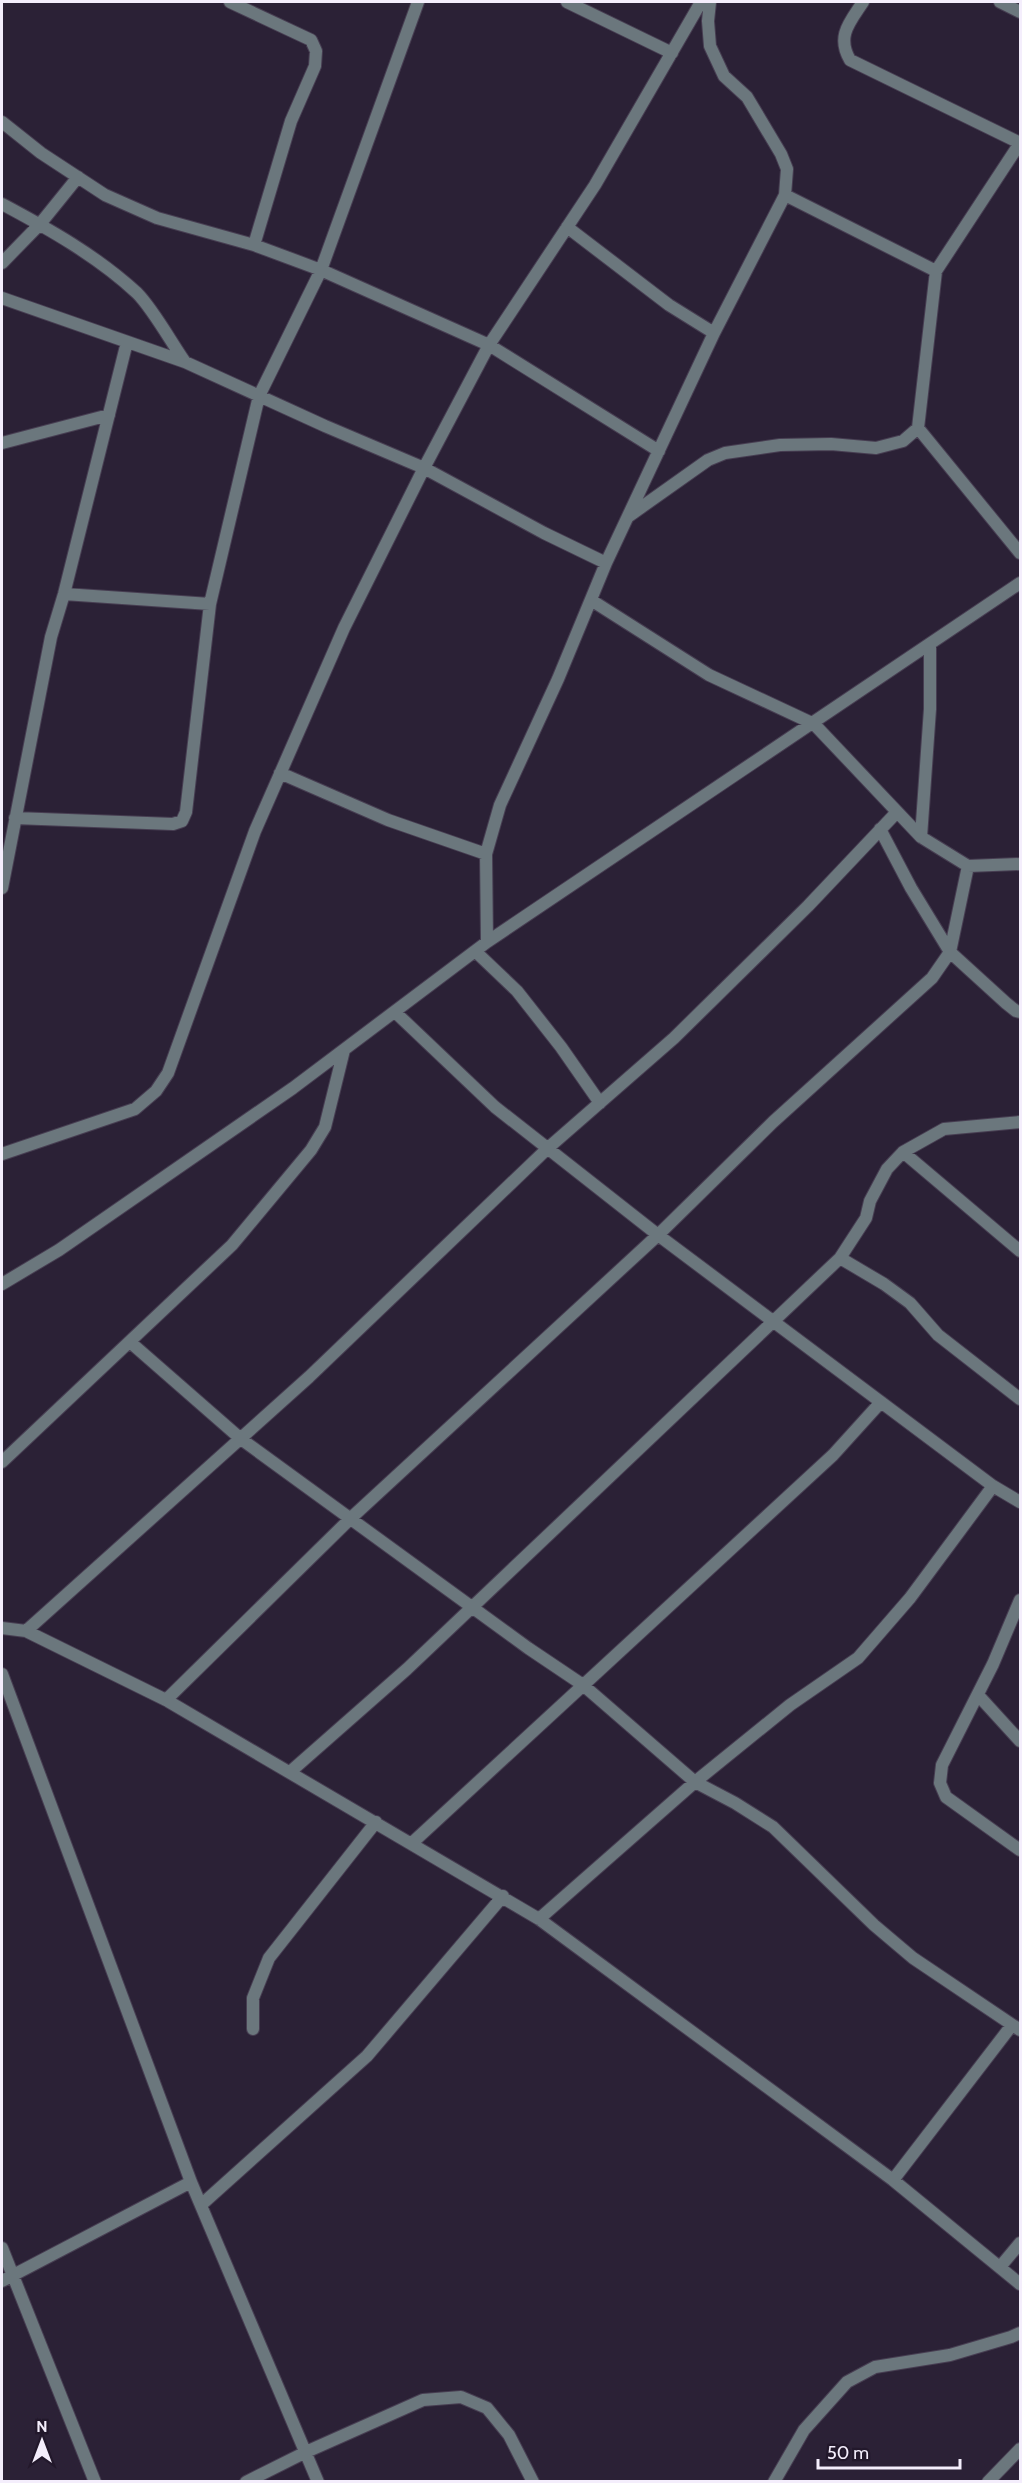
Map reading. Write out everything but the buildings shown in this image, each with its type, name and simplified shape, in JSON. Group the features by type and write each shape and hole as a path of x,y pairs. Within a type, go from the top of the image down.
{"street":[{"path":"231,2 311,40 316,51 315,66 291,121 254,245"},
{"path":"15,818 173,824 182,821 186,812 210,604 259,396 321,270 418,2"},
{"path":"567,2 672,53"},
{"path":"2,1154 135,1109 156,1091 168,1073 255,831 344,628 489,345 595,185 701,2"},
{"path":"487,942 486,854 500,805 558,679 606,563 714,333 785,195 787,169 781,154 747,97 724,76 710,46 708,21 710,2"},
{"path":"628,517 708,460 725,453 780,445 831,444 876,448 903,441 918,428 936,271 1020,143 850,60 844,49 844,37 848,25 863,2"},
{"path":"1000,2 1020,12"},
{"path":"2,122 105,195 157,218 254,245 321,270 489,345 659,451"},
{"path":"2,263 40,224 78,177"},
{"path":"785,195 936,271"},
{"path":"2,204 40,224 88,254 138,295 185,362"},
{"path":"567,227 669,305 714,333"},
{"path":"2,298 185,362 424,468 544,533 606,563"},
{"path":"2,888 51,637 64,594 127,342"},
{"path":"2,443 109,415"},
{"path":"918,428 1020,553"},
{"path":"2,1284 59,1250 293,1089 487,942 814,724 1020,583"},
{"path":"64,594 210,604"},
{"path":"591,600 709,675 814,724 921,837 968,866 1020,864"},
{"path":"921,837 930,709 930,645"},
{"path":"280,773 388,820 486,854"},
{"path":"26,1631 309,1377 548,1148 674,1038 808,906 897,812"},
{"path":"880,830 911,888 950,952 1006,1003 1016,1011 1020,1011"},
{"path":"166,1700 351,1518 658,1235 772,1122 932,978 950,952 968,866"},
{"path":"475,951 517,991 561,1047 600,1103"},
{"path":"396,1012 495,1107 658,1235 993,1485 1020,1502"},
{"path":"2,1462 232,1245 311,1150 325,1127 344,1050"},
{"path":"290,1772 407,1669 840,1258 866,1218 870,1201 887,1169 903,1152 944,1129 1020,1122"},
{"path":"903,1152 1020,1251"},
{"path":"840,1258 884,1284 910,1303 938,1335 1020,1399"},
{"path":"130,1342 241,1439 583,1685 695,1782 735,1803 772,1827 874,1925 913,1958 1016,2028 893,2180"},
{"path":"412,1844 833,1455 881,1402"},
{"path":"539,1919 695,1782 790,1704 858,1658 910,1598 993,1485"},
{"path":"1020,1599 978,1695 942,1765 940,1783 946,1797 1020,1850"},
{"path":"2,1628 26,1631 166,1700 539,1919 893,2180 1020,2284"},
{"path":"2,1674 191,2182 318,2481"},
{"path":"978,1695 1020,1742"},
{"path":"253,2029 253,1998 268,1958 376,1822"},
{"path":"201,2205 368,2056 503,1896"},
{"path":"7,2279 191,2182"},
{"path":"1000,2267 1020,2243"},
{"path":"2,2248 7,2279 95,2481"},
{"path":"774,2481 804,2430 847,2382 875,2367 950,2355 1011,2337 1020,2332"},
{"path":"246,2481 423,2400 461,2397 487,2408 509,2435 533,2481"},
{"path":"988,2481 1020,2449"}]}
